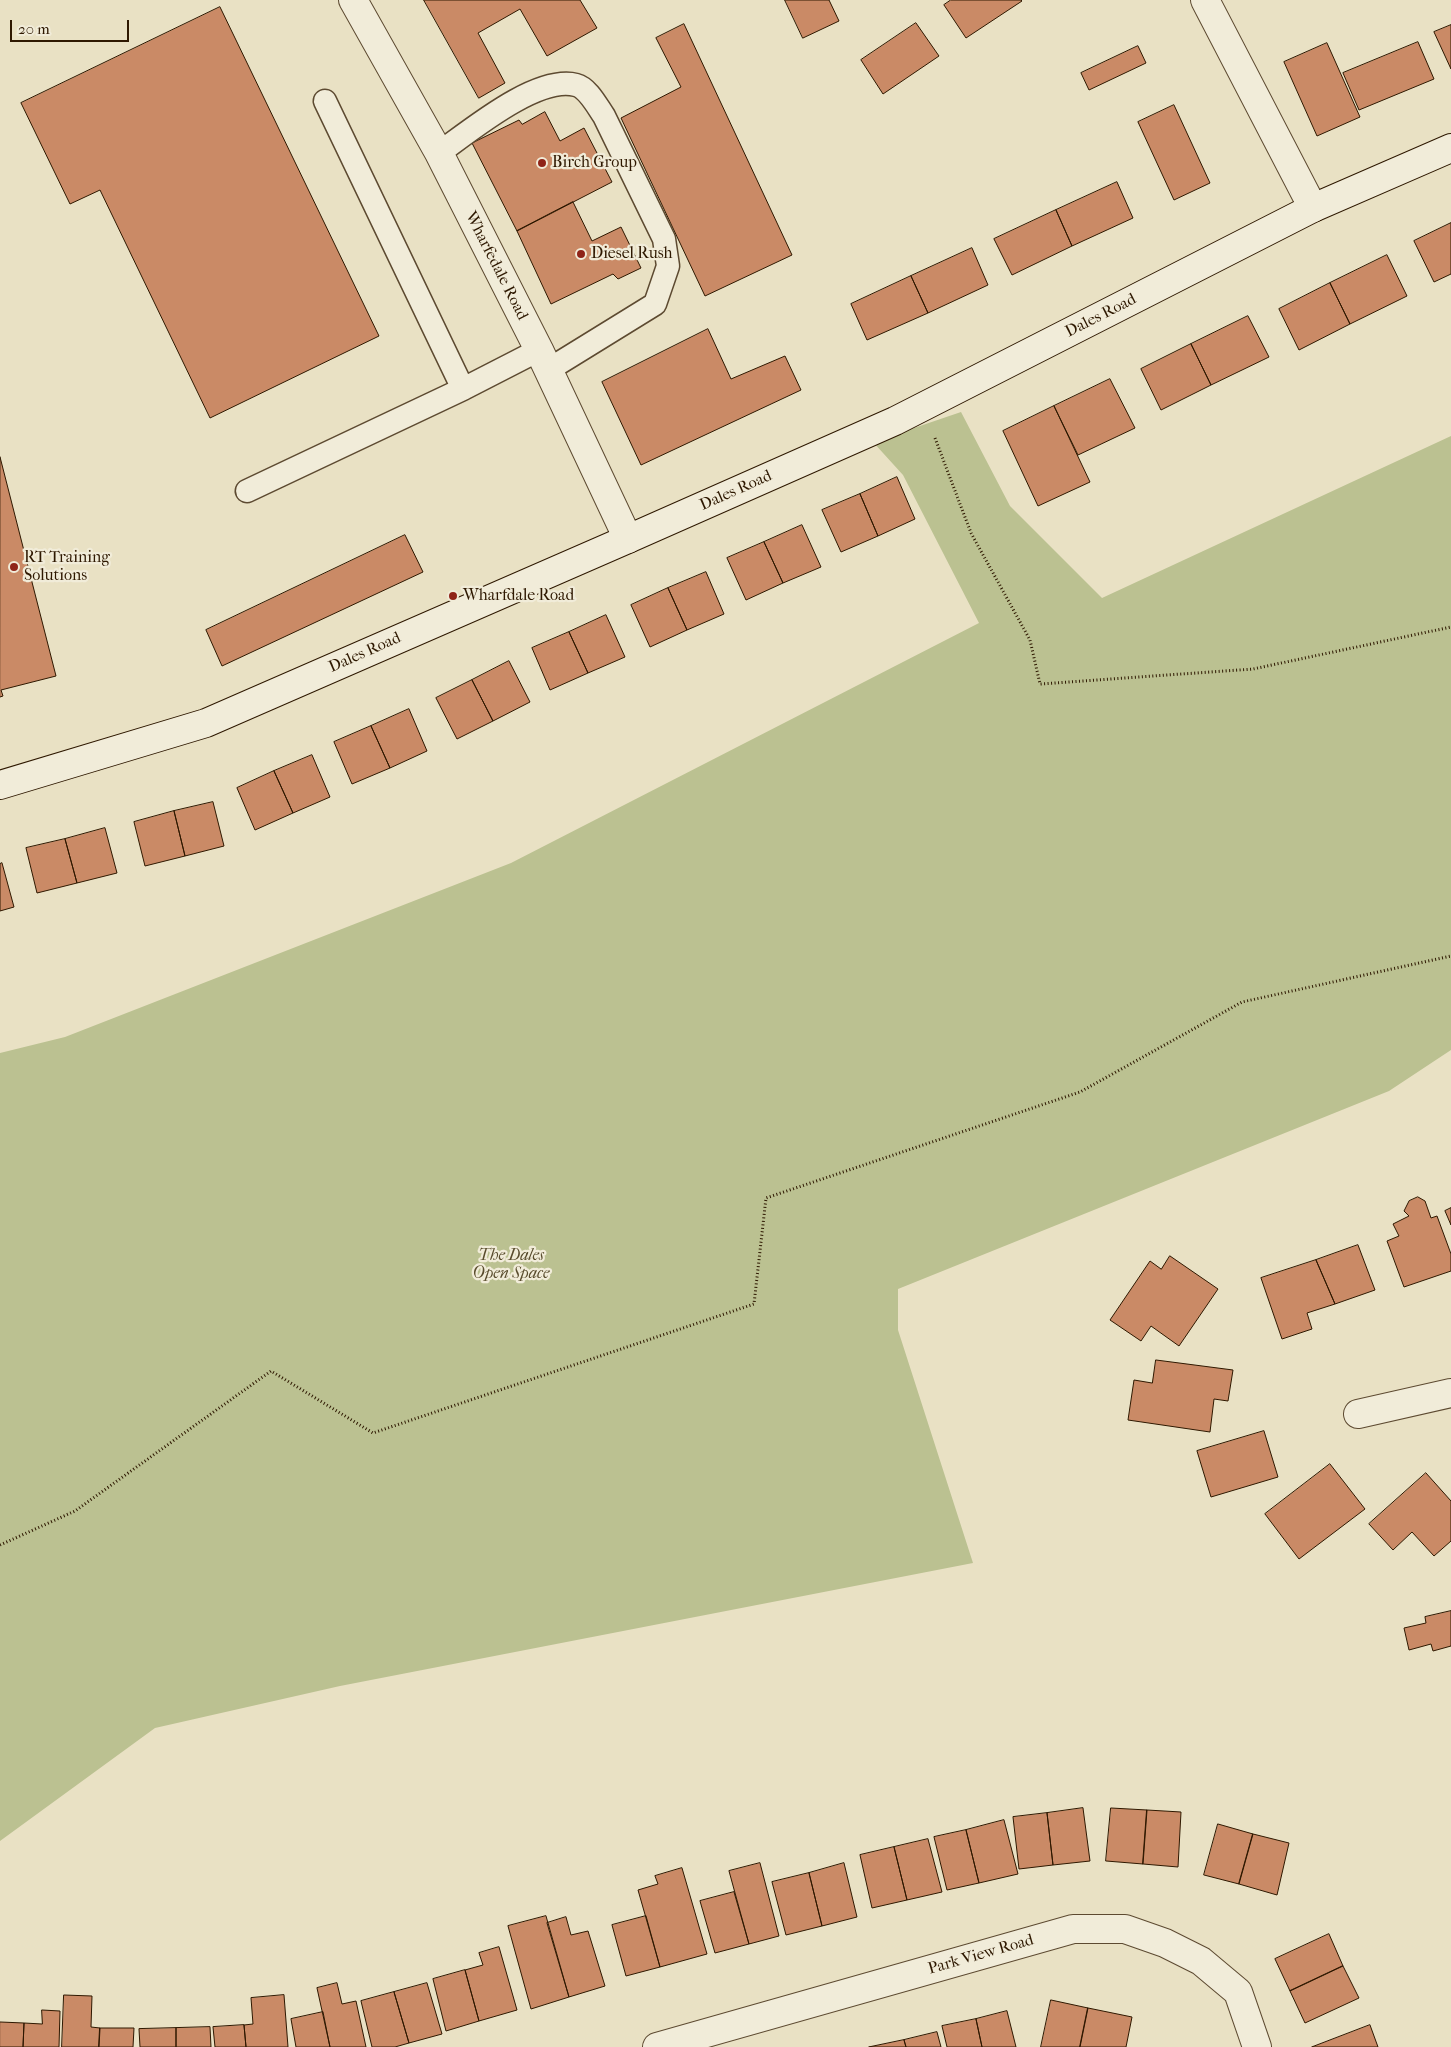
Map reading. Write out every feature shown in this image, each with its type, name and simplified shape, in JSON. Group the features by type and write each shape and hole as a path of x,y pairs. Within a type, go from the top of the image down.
{"street":[{"name":"Wharfedale Road","path":"353,0 439,153 544,360 628,538"},
{"path":"1205,0 1313,208"},
{"name":"Dales Road","path":"0,785 206,723 628,538 924,407 1313,208 1451,148"},
{"path":"1358,1414 1451,1393"},
{"name":"Park View Road","path":"657,2047 708,2040 1073,1929 1125,1929 1165,1943 1201,1961 1238,1992 1257,2047"}],"lane":[{"path":"247,491 463,389 544,360 655,304 668,266 664,239 604,116 591,97 578,85 556,84 522,97 497,112 439,153"},
{"path":"325,101 463,389"}],"path":[{"path":"924,407 971,533 1030,640 1040,684 1253,669 1451,627"},
{"path":"0,1545 75,1511 271,1371 373,1433 754,1304 766,1198 1080,1092 1242,1002 1451,956"}],"green space":[{"name":"The Dales Open Space","path":"961,412 1010,506 1102,598 1451,436 1451,1050 1389,1091 898,1289 898,1330 973,1563 340,1686 155,1728 0,1841 0,1053 65,1037 511,863 979,623 903,475 873,442"}],"building":[{"path":"424,0 580,0 597,28 547,56 520,9 478,33 505,83 479,98"},
{"path":"785,0 829,0 839,21 803,38"},
{"path":"951,0 1022,1 966,38 944,5"},
{"path":"220,7 379,336 210,418 100,190 70,204 21,103"},
{"path":"916,23 939,56 883,94 861,60"},
{"path":"684,24 792,255 705,296 621,118 681,87 656,38"},
{"path":"1451,25 1451,69 1434,32"},
{"path":"1418,42 1434,79 1359,110 1343,73"},
{"path":"1327,43 1360,117 1317,136 1284,62"},
{"path":"1138,46 1146,63 1089,90 1081,73"},
{"path":"1174,105 1210,183 1174,200 1138,122"},
{"name":"Birch Group","path":"545,112 560,141 584,128 612,182 517,231 472,143 519,120 522,124"},
{"path":"1117,182 1133,218 1072,246 1056,210"},
{"name":"Diesel Rush","path":"573,202 592,241 621,227 641,268 618,279 613,274 551,304 517,231"},
{"path":"1056,210 1072,246 1012,275 994,239"},
{"path":"1451,223 1451,274 1434,282 1414,241"},
{"path":"972,248 988,285 928,313 911,276"},
{"path":"1387,255 1407,296 1350,324 1330,283"},
{"path":"911,276 928,313 867,340 851,304"},
{"path":"1330,283 1350,324 1299,350 1279,309"},
{"path":"1248,316 1269,357 1211,385 1191,344"},
{"path":"708,329 731,379 785,356 801,390 641,465 602,382"},
{"path":"1191,344 1211,385 1161,410 1141,369"},
{"path":"1110,379 1135,428 1078,455 1054,406"},
{"path":"1054,406 1090,482 1038,506 1003,431"},
{"name":"RT Training Solutions","path":"0,457 56,676 1,690 3,696 0,697"},
{"path":"897,477 915,519 878,536 860,494"},
{"path":"860,494 878,536 841,552 822,510"},
{"path":"802,525 821,567 783,583 764,542"},
{"path":"405,535 423,572 222,666 206,630"},
{"path":"764,542 783,583 746,600 727,558"},
{"path":"706,572 724,614 687,630 668,588"},
{"path":"668,588 687,630 650,647 631,605"},
{"path":"606,615 625,657 588,673 569,632"},
{"path":"569,632 588,673 550,690 532,648"},
{"path":"509,661 530,702 493,721 472,680"},
{"path":"472,680 493,721 457,739 436,698"},
{"path":"409,709 427,751 390,768 371,726"},
{"path":"371,726 390,768 352,784 334,742"},
{"path":"312,755 330,797 293,813 274,771"},
{"path":"274,771 293,813 255,830 237,788"},
{"path":"213,802 224,846 185,856 174,811"},
{"path":"174,811 185,856 145,866 134,822"},
{"path":"105,828 117,873 77,883 65,839"},
{"path":"65,839 77,883 37,893 26,848"},
{"path":"2,863 14,907 0,911 0,864"},
{"path":"1418,1197 1425,1201 1431,1218 1437,1216 1451,1254 1451,1271 1404,1287 1387,1241 1399,1236 1393,1224 1409,1216 1404,1211 1409,1201"},
{"path":"1451,1208 1451,1225 1445,1211"},
{"path":"1358,1245 1375,1290 1335,1304 1316,1260"},
{"path":"1170,1256 1218,1289 1179,1346 1151,1326 1141,1341 1110,1320 1150,1261 1161,1269"},
{"path":"1316,1260 1335,1304 1307,1313 1312,1329 1282,1339 1261,1278"},
{"path":"1156,1360 1233,1370 1228,1401 1214,1399 1210,1432 1128,1420 1134,1380 1152,1383"},
{"path":"1264,1431 1278,1477 1211,1497 1197,1451"},
{"path":"1330,1464 1365,1509 1299,1559 1265,1514"},
{"path":"1426,1473 1451,1501 1451,1541 1434,1556 1412,1532 1393,1550 1369,1524"},
{"path":"1451,1611 1451,1646 1433,1651 1431,1644 1409,1650 1404,1628 1426,1623 1425,1617"},
{"path":"1083,1808 1090,1861 1053,1865 1047,1813"},
{"path":"1111,1808 1147,1810 1143,1864 1106,1861"},
{"path":"1147,1810 1181,1812 1178,1867 1143,1864"},
{"path":"1047,1813 1053,1865 1019,1869 1013,1817"},
{"path":"1004,1820 1018,1874 979,1883 966,1830"},
{"path":"1218,1824 1253,1834 1239,1884 1204,1875"},
{"path":"966,1830 979,1883 947,1890 934,1837"},
{"path":"1253,1834 1289,1843 1277,1895 1239,1884"},
{"path":"928,1839 942,1892 907,1900 894,1847"},
{"path":"894,1847 907,1900 872,1908 860,1855"},
{"path":"760,1863 779,1936 749,1944 729,1871"},
{"path":"844,1863 857,1917 822,1926 809,1873"},
{"path":"682,1868 707,1954 660,1967 638,1890 658,1884 655,1876"},
{"path":"809,1873 822,1926 786,1935 772,1882"},
{"path":"734,1892 749,1944 715,1953 700,1901"},
{"path":"546,1916 569,1997 531,2009 508,1926"},
{"path":"646,1916 660,1967 626,1976 612,1925"},
{"path":"566,1917 571,1935 588,1931 605,1986 569,1997 547,1923"},
{"path":"1329,1934 1343,1966 1290,1991 1275,1959"},
{"path":"499,1947 517,2010 479,2021 465,1970 483,1965 479,1953"},
{"path":"1343,1966 1359,1998 1305,2023 1290,1991"},
{"path":"465,1970 479,2021 446,2031 433,1979"},
{"path":"337,1983 342,2004 356,2001 366,2047 330,2047 317,1988"},
{"path":"427,1983 442,2034 409,2043 394,1992"},
{"path":"394,1992 409,2043 395,2047 372,2047 361,2001"},
{"path":"64,1995 92,1996 91,2027 100,2028 99,2047 62,2047"},
{"path":"284,1995 288,2047 246,2047 244,2025 253,2024 251,1998"},
{"path":"1051,2000 1088,2008 1080,2047 1041,2047"},
{"path":"1088,2008 1132,2017 1126,2047 1080,2047"},
{"path":"42,2010 60,2011 59,2047 23,2047 24,2023 42,2024"},
{"path":"1007,2011 1016,2047 982,2047 976,2019"},
{"path":"323,2012 330,2047 296,2047 291,2019"},
{"path":"976,2019 982,2047 947,2047 942,2026"},
{"path":"0,2022 24,2023 23,2047 0,2047"},
{"path":"244,2025 246,2047 215,2047 213,2027"},
{"path":"1370,2025 1378,2047 1312,2047"},
{"path":"210,2027 211,2047 176,2047 176,2028"},
{"path":"100,2028 134,2028 133,2047 99,2047"},
{"path":"176,2028 176,2047 140,2047 139,2029"},
{"path":"937,2032 941,2047 906,2047 904,2040"},
{"path":"904,2040 906,2047 869,2047"}],"place":[{"name":"Birch Group","path":"542,163"},
{"name":"Diesel Rush","path":"581,254"},
{"name":"RT Training Solutions","path":"14,567"},
{"name":"Wharfdale Road","path":"453,596"}]}
